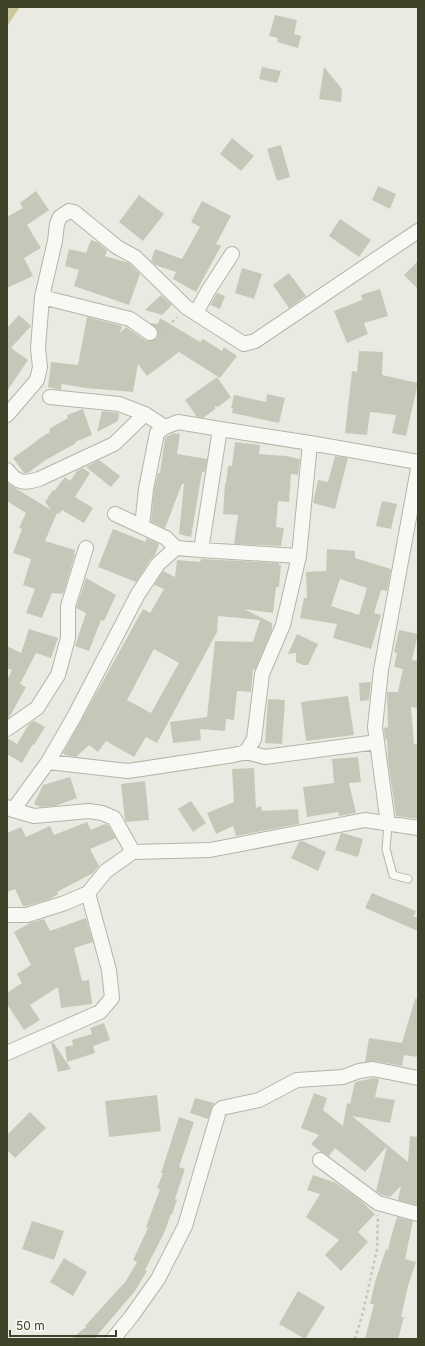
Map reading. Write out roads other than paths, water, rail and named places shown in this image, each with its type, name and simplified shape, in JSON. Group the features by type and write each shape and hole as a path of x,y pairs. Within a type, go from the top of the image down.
{"street":[{"path":"7,415 37,380 40,366 38,348 42,297 55,241 57,224 60,217 69,211 74,212 117,247 135,257 191,310 244,344 252,342 418,231"},
{"path":"191,310 208,291 232,254"},
{"path":"42,297 130,318 150,333"},
{"path":"50,397 119,404 145,414 165,427"},
{"path":"7,470 18,481 28,483 39,479 114,444 145,414"},
{"path":"142,526 146,489 157,433 165,427 178,422 418,462"},
{"path":"201,550 220,429"},
{"path":"246,752 254,739 262,674 283,625 298,556 310,443"},
{"path":"388,824 375,727 381,670 418,469"},
{"path":"115,514 166,538 176,548 298,556"},
{"path":"7,729 37,708 58,674 68,638 68,606 86,548"},
{"path":"133,852 114,818 102,813 89,812 34,816 10,809 48,762 74,717 138,594 158,564 176,548"},
{"path":"48,762 128,771 246,752 265,757 377,742"},
{"path":"7,915 27,914 65,903 88,893 106,871 133,852 210,850 365,820 418,828"},
{"path":"7,1053 100,1012 112,998 109,970 88,893"},
{"path":"113,1339 132,1317 158,1279 185,1226 218,1111 222,1108 259,1100 297,1080 343,1077 359,1071 373,1069 418,1078"},
{"path":"320,1160 378,1203 418,1214"}],"lane":[{"path":"388,824 386,849 393,875 408,879"}]}
